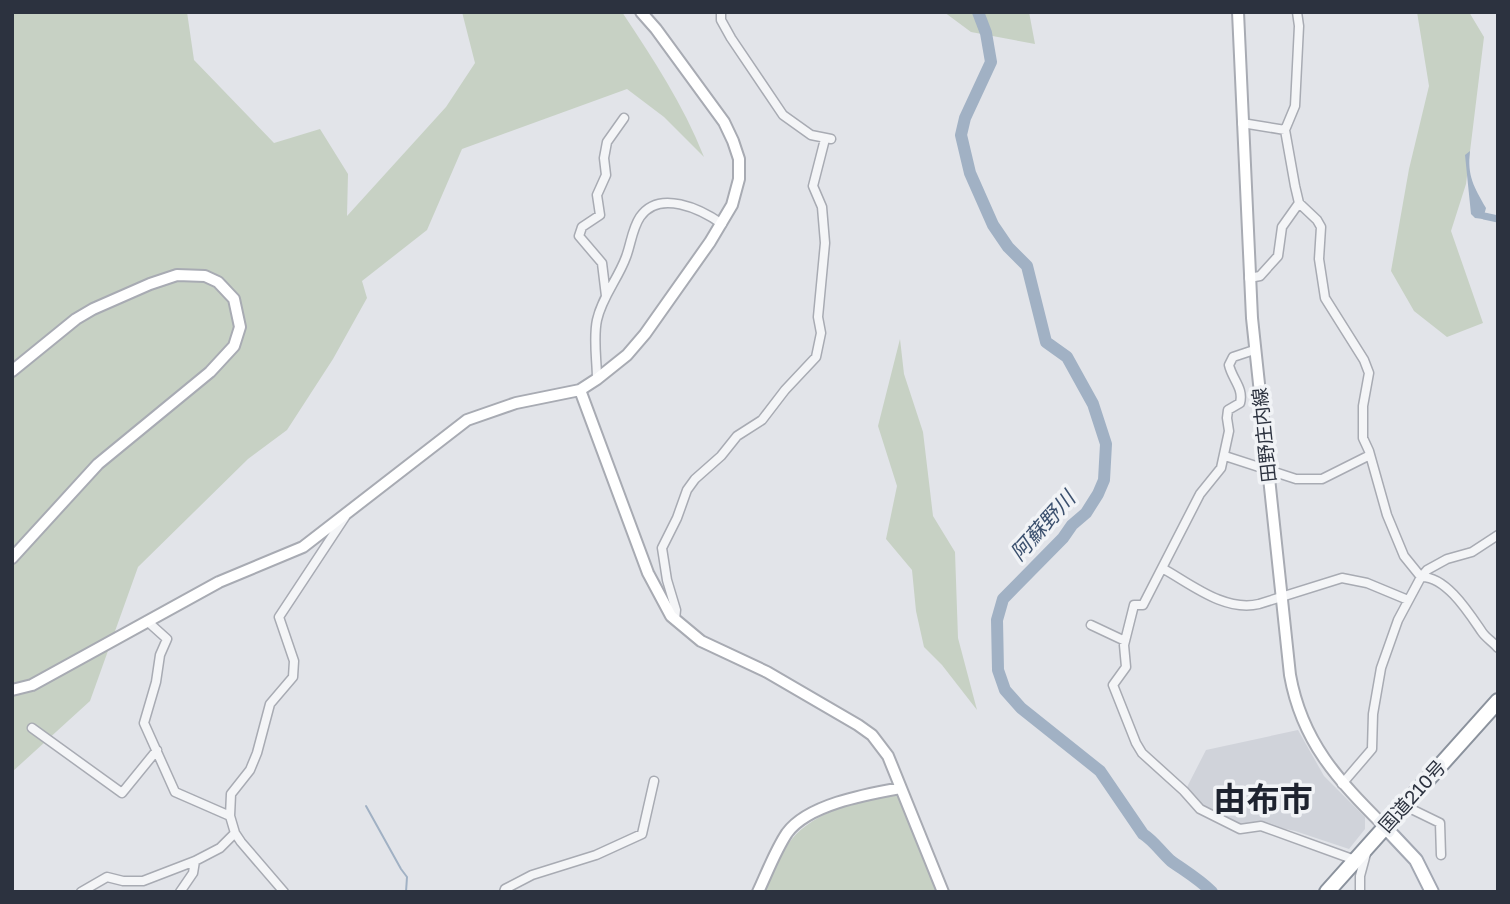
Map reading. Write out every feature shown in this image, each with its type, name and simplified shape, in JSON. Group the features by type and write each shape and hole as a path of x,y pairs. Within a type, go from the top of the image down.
{"highway":[{"name":"国道210号","path":"1327,892 1498,701"}],"main road":[{"path":"1384,826 1416,860 1432,892"}],"street":[{"path":"12,691 32,685 219,582 303,547 467,420 516,403 580,390 627,355 645,334 722,224 733,205 739,179 739,159 724,122 656,29 640,12"},
{"path":"675,619 676,610 667,580 662,548 687,490 737,436 762,420 816,357 821,333 818,317 825,243 822,207 813,186 828,139 798,128 783,116 731,38 721,20 721,12"},
{"name":"田野庄内線","path":"1238,12 1254,350 1288,661 1296,702 1315,745 1342,784 1384,826"},
{"path":"1297,12 1299,26 1295,106 1284,130 1299,203 1321,227 1319,258 1325,298 1364,360 1369,373 1362,423 1363,438 1387,515 1404,556 1421,577"},
{"path":"606,296 602,263 579,236 582,227 600,215 597,195 606,174 604,158 607,142 624,118"},
{"path":"1242,123 1284,130"},
{"path":"1249,278 1261,276 1278,256 1282,227 1299,203"},
{"path":"597,379 596,322 626,258 641,214 654,205 681,204 705,213 722,224"},
{"path":"12,371 76,319 115,298 177,275 205,276 218,282 234,299 240,327 234,346 210,372 98,464 12,558"},
{"path":"1254,350 1233,357 1229,365 1242,396 1240,403 1228,410 1229,432 1225,456 1216,477 1200,494 1143,605 1134,605 1125,641 1126,667 1114,685 1136,743 1200,809 1240,829 1261,826 1355,860"},
{"path":"580,390 648,573 671,616 701,642 767,672 872,736 888,756 943,892"},
{"path":"1225,456 1296,479 1322,479 1370,455"},
{"path":"284,892 235,833 230,816 231,794 250,770 270,704 293,677 294,661 279,617 345,516"},
{"path":"1342,784 1372,749 1373,714 1381,668 1398,620 1421,577 1427,570 1447,559 1472,552 1498,535"},
{"path":"1162,568 1231,605 1247,607 1342,578 1367,583 1408,600"},
{"path":"1421,577 1431,577 1447,589 1472,615 1483,635 1498,648"},
{"path":"147,621 167,639 160,655 156,682 144,723 175,792 230,816"},
{"path":"1091,625 1125,641"},
{"path":"32,729 122,793 157,750"},
{"path":"505,892 505,889 532,875 596,855 642,834 654,781"},
{"path":"758,892 785,836 794,826 842,800 901,788"},
{"path":"1403,805 1440,823 1441,855"},
{"path":"81,892 107,877 123,881 143,881 195,861 220,848 235,833"},
{"path":"1360,892 1360,876 1369,843"},
{"path":"180,892 193,873 195,861"}],"shaded area":[{"path":"12,12 187,12 194,60 274,143 320,129 348,174 347,216 446,107 475,63 462,12 622,12 677,100 704,157 664,117 627,89 462,149 427,230 362,281 367,298 333,359 287,430 248,459 138,567 90,701 12,772"},
{"path":"944,12 1029,12 1035,44 971,32"},
{"path":"1417,12 1469,12 1484,37 1466,184 1451,231 1483,323 1447,337 1414,311 1391,271 1409,169 1429,86"},
{"path":"900,339 904,374 923,432 933,516 955,552 958,638 977,710 942,665 924,647 916,611 912,570 886,539 897,486 878,426"},
{"path":"1298,730 1324,776 1365,817 1365,829 1349,849 1295,831 1255,822 1238,827 1198,806 1186,789 1206,750"},
{"path":"898,796 902,799 939,892 763,892 792,839 813,821 856,803"}],"water":[{"path":"1470,151 1472,181 1486,208 1483,219 1475,218 1471,214 1465,155"}],"waterway":[{"name":"阿蘇野川","path":"978,12 986,33 991,62 965,118 961,135 970,173 993,225 1008,247 1027,266 1046,342 1067,357 1093,404 1106,444 1104,480 1086,513 1003,599 997,620 998,670 1005,690 1021,708 1100,771 1143,834 1171,861 1212,892"},
{"path":"1484,216 1498,219"},
{"path":"366,806 407,877 406,892"}],"district":[{"name":"由布市","path":"1263,799"}]}
